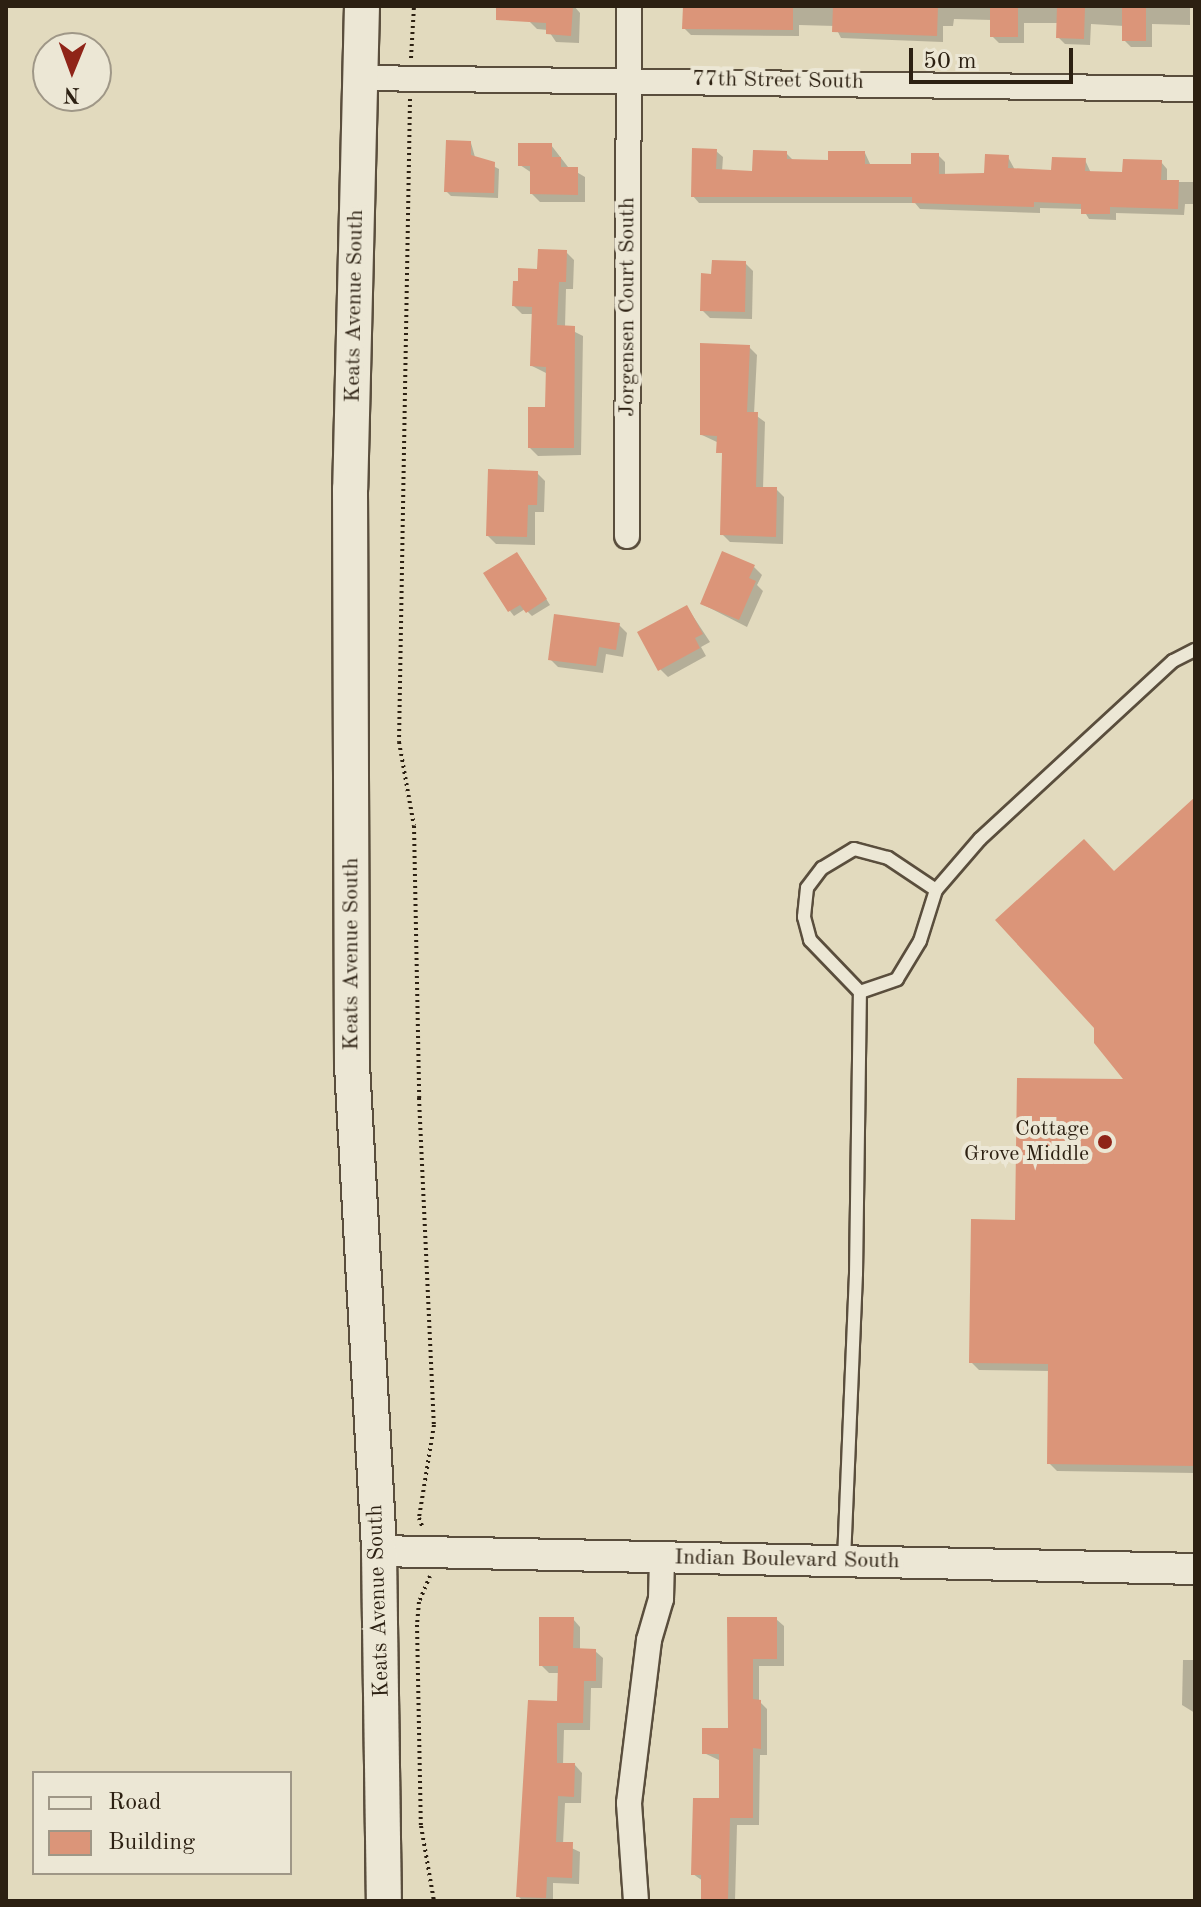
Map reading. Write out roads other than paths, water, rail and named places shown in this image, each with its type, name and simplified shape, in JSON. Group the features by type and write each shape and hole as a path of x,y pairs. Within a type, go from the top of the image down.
{"main road":[{"name":"Keats Avenue South","path":"362,6 350,489 352,1049 379,1551 384,1901"}],"street":[{"name":"Jorgensen Court South","path":"627,536 626,79 629,6"},
{"name":"77th Street South","path":"360,78 626,79 1195,89"},
{"name":"Indian Boulevard South","path":"379,1551 1195,1569"},
{"path":"636,1901 629,1803 649,1640 661,1599 662,1558"}],"lane":[{"path":"860,992 897,979 920,941 936,890 980,839 1173,661 1195,650"},
{"path":"844,1562 856,1274 860,992 810,940 804,917 807,888 822,868 854,849 888,858 936,890"}],"place":[{"name":"Cottage Grove Middle","path":"1105,1142"}]}
